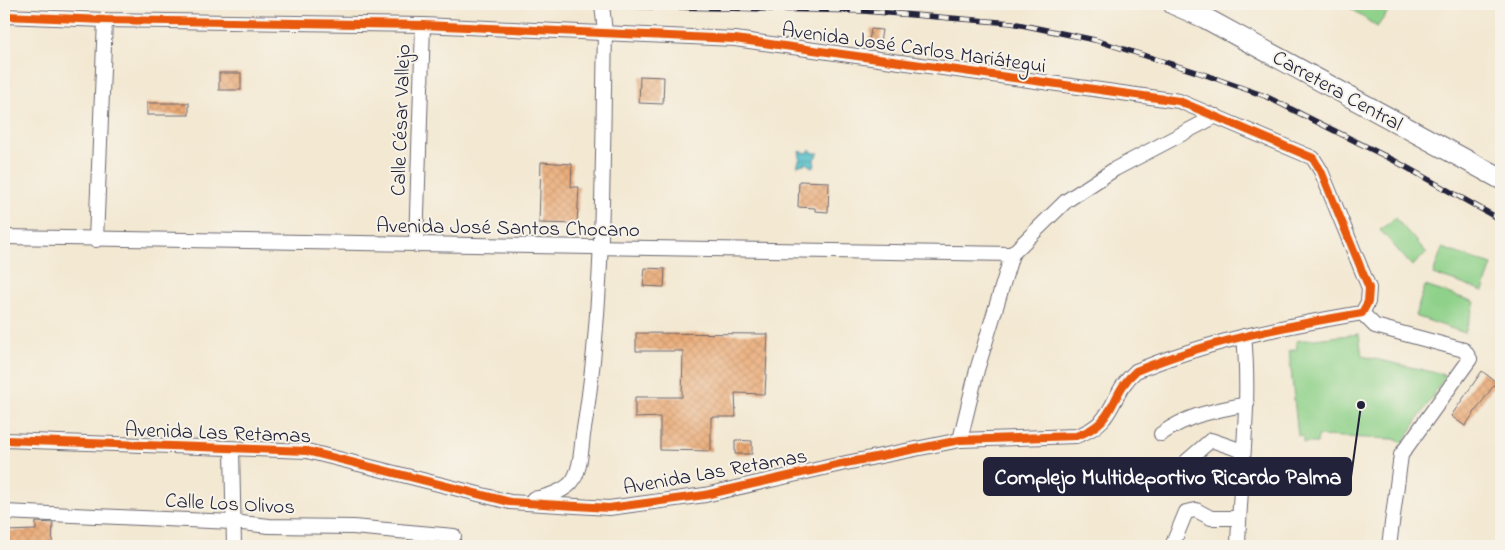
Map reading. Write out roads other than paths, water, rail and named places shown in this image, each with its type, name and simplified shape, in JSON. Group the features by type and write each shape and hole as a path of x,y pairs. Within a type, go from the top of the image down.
{"highway":[{"name":"Carretera Central","path":"1173,4 1205,18 1501,179"}],"street":[{"path":"510,502 554,494 571,483 578,468 590,398 600,248 605,33 602,4"},
{"name":"Avenida José Carlos Mariátegui","path":"4,16 105,20 423,25 735,39 1179,101 1313,158 1321,171 1369,288 1364,311"},
{"path":"96,240 105,20"},
{"name":"Calle César Vallejo","path":"416,245 423,25"},
{"path":"960,440 977,370 1012,254 1066,201 1115,169 1216,116"},
{"name":"Avenida José Santos Chocano","path":"4,237 1012,254"},
{"path":"1364,311 1375,326 1464,350 1470,359 1400,455 1388,546"},
{"name":"Avenida Las Retamas","path":"4,440 232,449 271,448 329,455 510,502 609,508 695,496 960,440 1076,436 1093,430 1103,421 1127,379 1136,371 1222,341 1364,311"},
{"path":"1238,546 1247,430 1248,369 1244,336"},
{"path":"1161,434 1180,421 1196,415 1247,404"},
{"path":"1181,466 1211,440 1244,451"},
{"path":"232,449 234,546"},
{"path":"1172,546 1186,512 1196,510 1211,518 1239,518"},
{"name":"Calle Los Olivos","path":"4,512 233,522 269,526 353,527 454,536"}],"water":[{"path":"810,149 814,153 819,153 814,159 815,166 811,167 807,163 797,166 800,158 799,151 807,153"}],"railway":[{"path":"521,4 864,11 1012,23 1095,40 1200,73 1265,96 1395,161 1501,220"}],"place":[{"name":"Complejo Multideportivo Ricardo Palma","path":"1361,405"}]}
